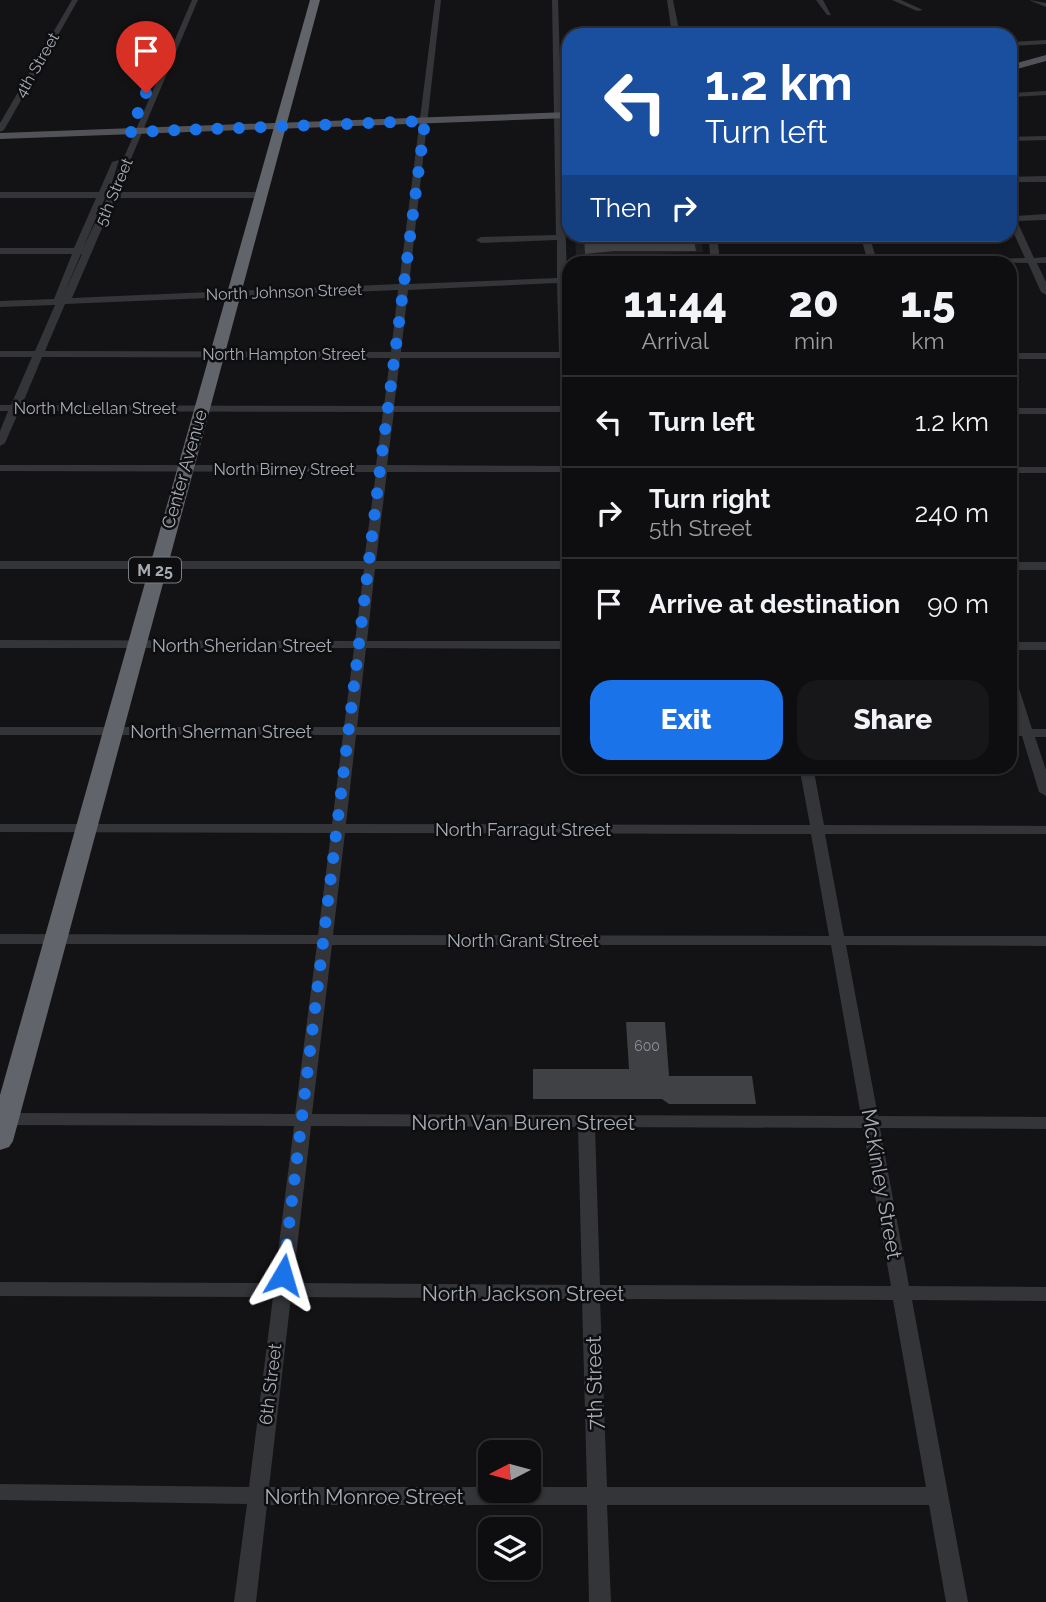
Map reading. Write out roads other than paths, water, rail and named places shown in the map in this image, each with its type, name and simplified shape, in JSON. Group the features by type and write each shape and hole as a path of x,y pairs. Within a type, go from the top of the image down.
{"highway":[{"name":"Center Avenue","path":"0,1141 3,1119 57,940 157,565 315,0"}],"main road":[{"path":"1017,66 1046,58"},
{"path":"0,136 562,116"}],"street":[{"name":"4th Street","path":"0,130 75,0"},
{"name":"5th Street","path":"83,251 112,195 176,35 187,0"},
{"name":"5th Street","path":"176,35 195,0"},
{"name":"6th Street","path":"245,1602 336,829 394,355 405,287 438,0"},
{"path":"481,240 562,237 557,116 560,62 555,0"},
{"path":"670,0 675,28"},
{"path":"819,0 829,14"},
{"path":"895,0 919,10"},
{"path":"1032,0 1046,5"},
{"path":"1017,44 1046,42"},
{"path":"1017,95 1046,93"},
{"name":"5th Street","path":"0,443 61,302 69,296 101,195 135,132"},
{"path":"1017,139 1046,138"},
{"path":"1017,180 1046,179"},
{"path":"0,195 260,195"},
{"path":"1017,217 1046,218"},
{"path":"1017,232 1046,292"},
{"path":"0,251 83,251"},
{"path":"1017,261 1046,260"},
{"name":"North Johnson Street","path":"0,304 562,280"},
{"name":"North Hampton Street","path":"0,354 562,355"},
{"path":"1017,356 1046,356"},
{"name":"North McLellan Street","path":"0,408 562,409"},
{"path":"1017,411 1046,411"},
{"name":"North Birney Street","path":"0,468 562,469"},
{"path":"1017,470 1046,470"},
{"path":"0,565 562,565"},
{"path":"1017,566 1046,566"},
{"name":"North Sheridan Street","path":"0,644 562,645"},
{"path":"1017,646 1046,646"},
{"path":"1017,701 1046,792"},
{"name":"North Sherman Street","path":"0,731 562,731"},
{"path":"1017,732 1046,733"},
{"name":"McKinley Street","path":"807,774 957,1602"},
{"name":"North Farragut Street","path":"0,828 1046,830"},
{"name":"North Grant Street","path":"0,939 1046,942"},
{"name":"North Van Buren Street","path":"3,1119 1046,1123"},
{"name":"7th Street","path":"586,1123 600,1602"},
{"name":"North Jackson Street","path":"0,1289 1046,1294"},
{"name":"North Monroe Street","path":"0,1492 256,1496 937,1496"}]}
